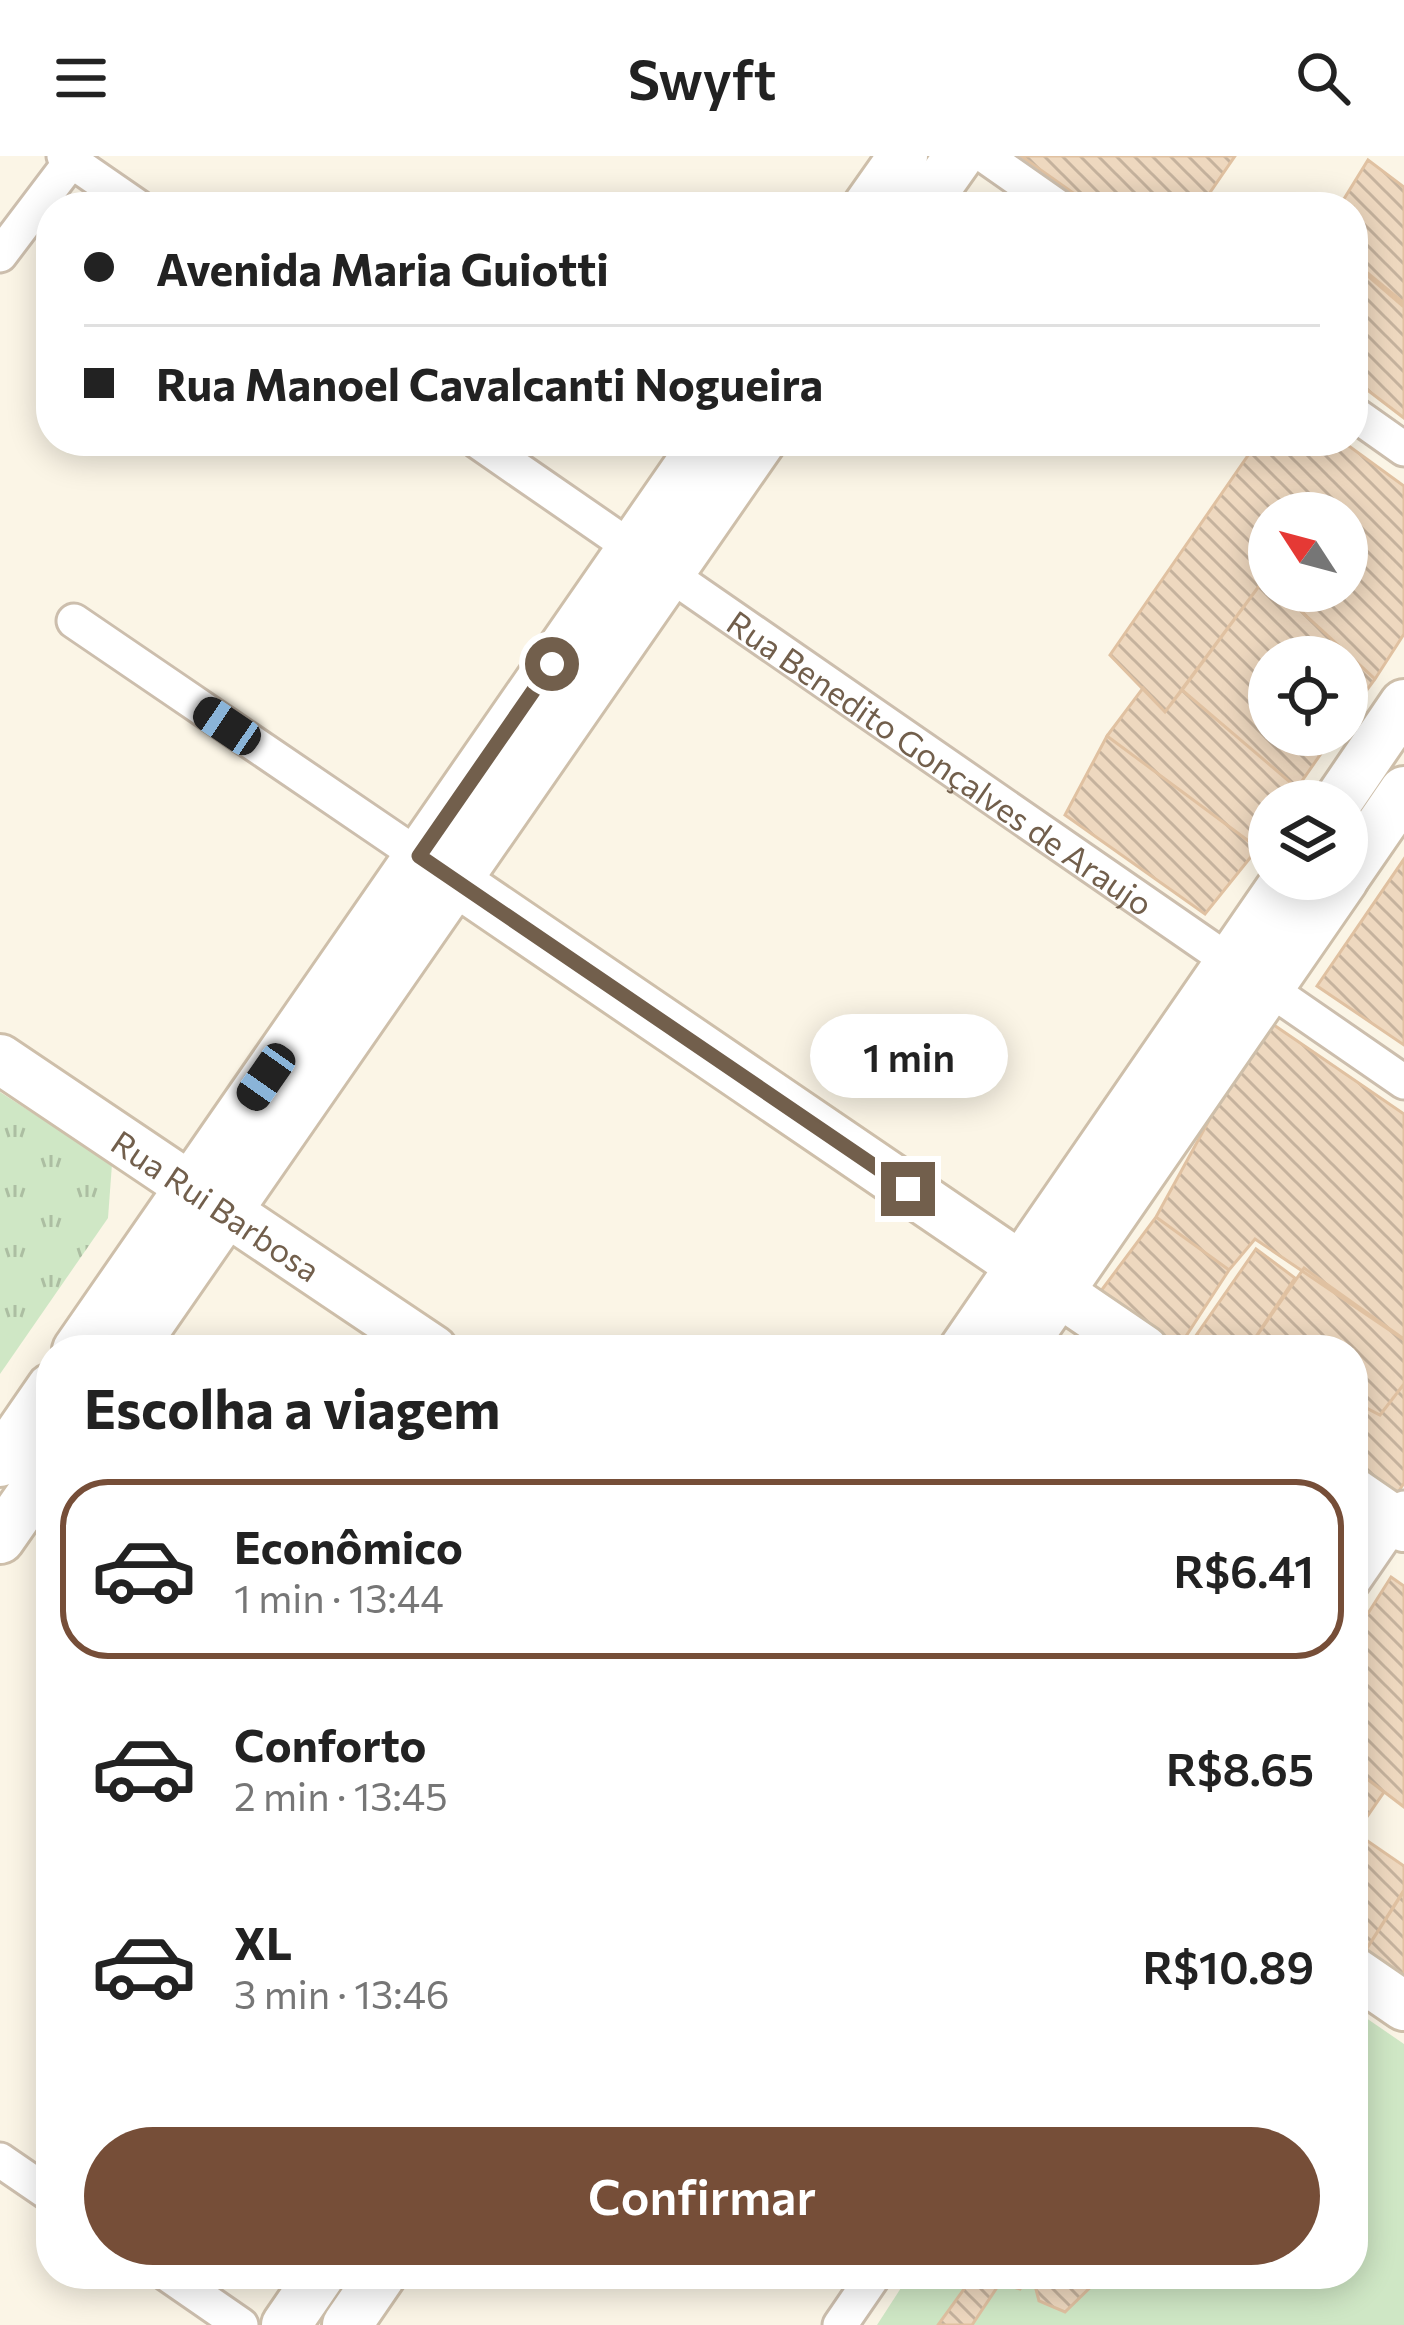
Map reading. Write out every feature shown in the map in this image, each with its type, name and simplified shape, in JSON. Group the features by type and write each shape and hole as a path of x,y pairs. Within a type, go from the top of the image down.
{"street":[{"path":"877,192 902,156"},
{"path":"934,192 959,156"},
{"path":"985,156 1037,192"},
{"path":"45,192 70,158 117,192"},
{"path":"0,255 36,205"},
{"path":"1368,424 1404,449"},
{"name":"Rua Benedito Gonçalves de Araujo","path":"499,456 1404,1082"},
{"path":"651,561 699,456"},
{"path":"90,1335 208,1200 651,561 747,456"},
{"path":"74,621 1122,1335"},
{"path":"1355,780 1396,731"},
{"path":"1368,843 1404,791"},
{"path":"1250,977 1279,900"},
{"path":"979,1335 1040,1279 1250,977 1322,900"},
{"name":"Rua Rui Barbosa","path":"0,1060 411,1335"},
{"path":"139,1335 208,1200"},
{"path":"1023,1335 1040,1279"},
{"path":"0,1462 36,1410"},
{"path":"0,1539 36,1487"},
{"path":"1368,1500 1401,1519 1368,1562"},
{"path":"1368,1981 1404,2006"},
{"path":"0,2160 36,2184"},
{"path":"189,2289 242,2325"},
{"path":"286,2325 311,2289"},
{"path":"346,2325 371,2289"},
{"path":"840,2325 856,2289"}],"green space":[{"path":"0,1092 112,1164 108,1218 0,1374"},
{"path":"1368,2019 1404,2044 1404,2325 877,2325 900,2289 1368,2289"}],"building":[{"path":"1021,156 1235,156 1210,192 1072,192"},
{"path":"1368,160 1404,187 1404,303 1368,273 1368,192 1348,192"},
{"path":"1368,276 1404,307 1404,418 1368,390"},
{"path":"1248,456 1363,456 1404,486 1404,634 1375,679 1368,673 1368,636 1328,636 1302,612 1368,612 1368,492 1248,492 1248,601 1165,712 1110,655"},
{"path":"1248,601 1248,612 1302,612 1328,636 1248,636 1248,746 1182,690"},
{"path":"1143,688 1165,712 1182,690 1248,746 1248,756 1259,756 1288,780 1248,780 1248,841 1107,736"},
{"path":"1107,736 1248,841 1248,860 1205,914 1065,815"},
{"path":"1259,756 1319,756 1303,780 1288,780"},
{"path":"1404,859 1404,1045 1317,986"},
{"path":"1271,1023 1404,1114 1404,1340 1255,1239 1229,1270 1156,1217 1212,1115"},
{"path":"1156,1217 1229,1270 1187,1335 1149,1335 1095,1299"},
{"path":"1256,1249 1295,1278 1257,1335 1196,1335"},
{"path":"1304,1268 1404,1339 1404,1384 1380,1415 1368,1409 1368,1335 1257,1335"},
{"path":"1404,1384 1404,1483 1392,1502 1368,1486 1368,1409 1380,1415"},
{"path":"1391,1577 1404,1586 1404,1807 1368,1779 1368,1613"},
{"path":"1368,1780 1384,1792 1368,1815"},
{"path":"1368,1841 1404,1866 1404,1891 1368,1947"},
{"path":"1404,1890 1404,1989 1368,1961 1368,1947"},
{"path":"964,2289 996,2289 972,2325 938,2325"},
{"path":"1036,2289 1089,2289 1065,2312 1039,2301"}],"route":[{"path":"552,664 419,856 908,1189"}]}
